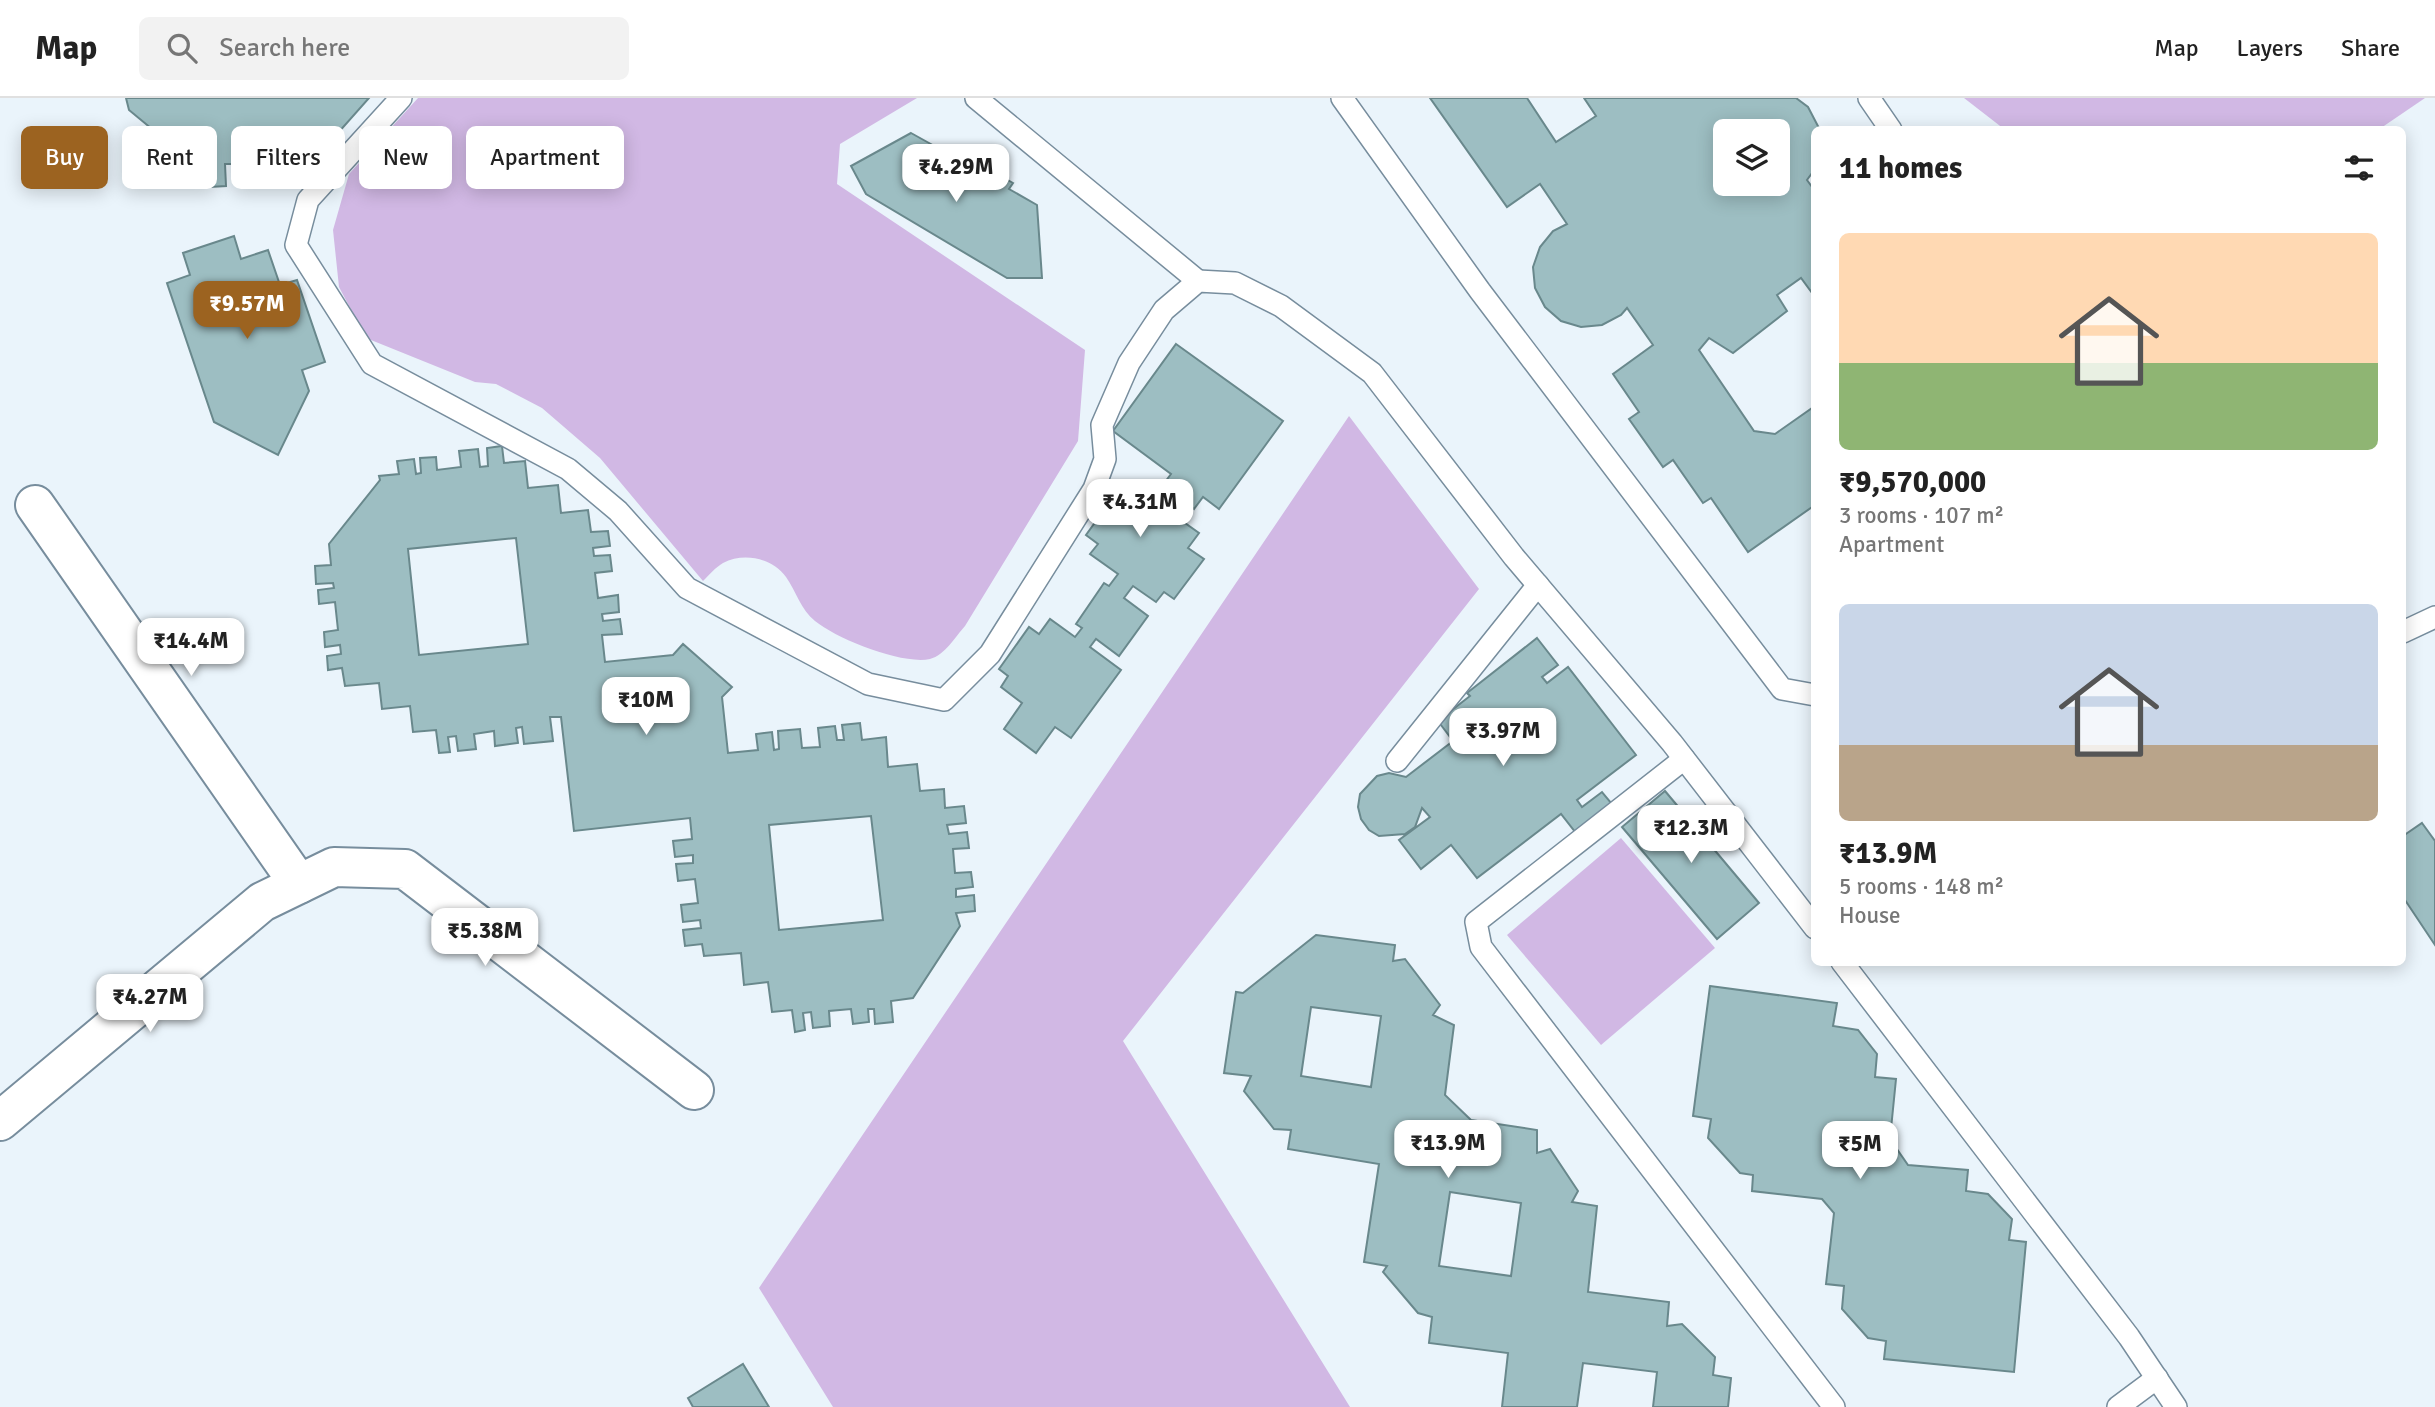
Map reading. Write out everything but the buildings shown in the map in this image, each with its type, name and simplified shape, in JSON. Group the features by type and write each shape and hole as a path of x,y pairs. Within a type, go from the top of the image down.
{"street":[{"path":"35,505 299,884"},
{"path":"0,1121 262,902 334,867 405,869 694,1090"}],"lane":[{"path":"401,98 308,201 296,245 372,364 568,469 618,511 687,588 868,684 944,700 989,654 1094,489 1105,458 1102,425 1129,363 1164,310 1198,281"},
{"path":"976,98 1198,281 1235,283 1281,306 1372,373 1538,585 1684,759 1811,923"},
{"path":"1342,98 1480,291 1782,689 1811,694"},
{"path":"1869,98 1888,126"},
{"path":"1397,761 1538,585"},
{"path":"2406,631 2435,617"},
{"path":"1684,759 1476,922 1481,947 1833,1407"},
{"path":"1845,966 2004,1172 2176,1407"},
{"path":"2118,1407 2157,1378"}],"shaded area":[{"path":"418,98 917,98 840,144 837,184 1085,350 1078,441 965,626 945,650 930,659 918,660 887,654 854,643 810,617 786,577 765,561 748,558 731,560 715,569 703,581 600,458 542,408 496,384 475,382 366,338 339,287 333,230 349,174 359,163 359,189 452,189 452,126 393,126"},
{"path":"1964,98 2425,98 2384,126 2000,126"},
{"path":"1349,416 1479,589 1123,1041 1350,1407 833,1407 759,1288"},
{"path":"1621,838 1715,948 1601,1045 1507,935"}]}
